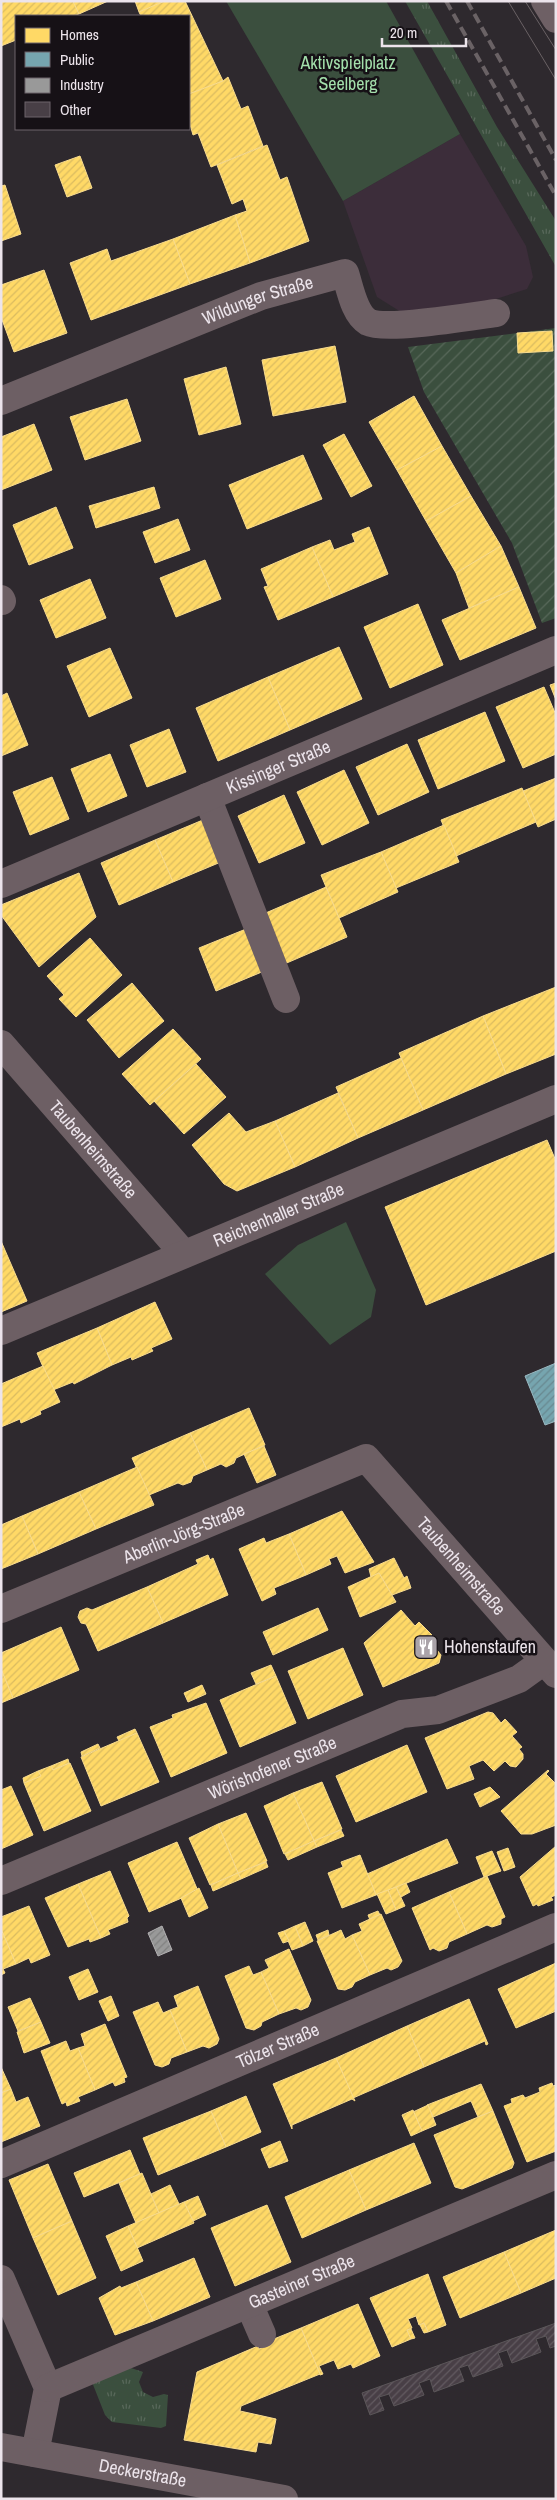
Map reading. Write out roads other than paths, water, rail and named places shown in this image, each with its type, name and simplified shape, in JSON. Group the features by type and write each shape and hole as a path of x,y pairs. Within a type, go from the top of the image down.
{"main road":[{"path":"545,1 556,19"}],"street":[{"name":"Wildunger Straße","path":"1,401 261,296 345,273 357,309 368,322 390,325 496,313"},
{"name":"Kissinger Straße","path":"1,884 556,650"},
{"path":"207,797 286,999"},
{"name":"Taubenheimstraße","path":"1,1044 184,1254"},
{"name":"Reichenhaller Straße","path":"1,1331 556,1099"},
{"name":"Taubenheimstraße","path":"366,1458 550,1667"},
{"name":"Aberlin-Jörg-Straße","path":"1,1609 366,1458"},
{"name":"Wörishofener Straße","path":"1,1881 402,1714 438,1710 550,1667"},
{"name":"Tölzer Straße","path":"1,2164 556,1928"},
{"name":"Gasteiner Straße","path":"48,2388 556,2175"},
{"path":"1,2279 48,2388 35,2453"},
{"path":"249,2304 262,2334"},
{"name":"Deckerstraße","path":"1,2447 284,2499"}],"tram line":[{"path":"508,1 556,80"},
{"path":"525,1 556,50"}],"railway":[{"path":"446,1 556,196"},
{"path":"467,1 556,160"}],"place":[{"name":"Hohenstaufen","path":"426,1647"}],"park label":[{"name":"Aktivspielplatz Seelberg","path":"348,73"}]}
